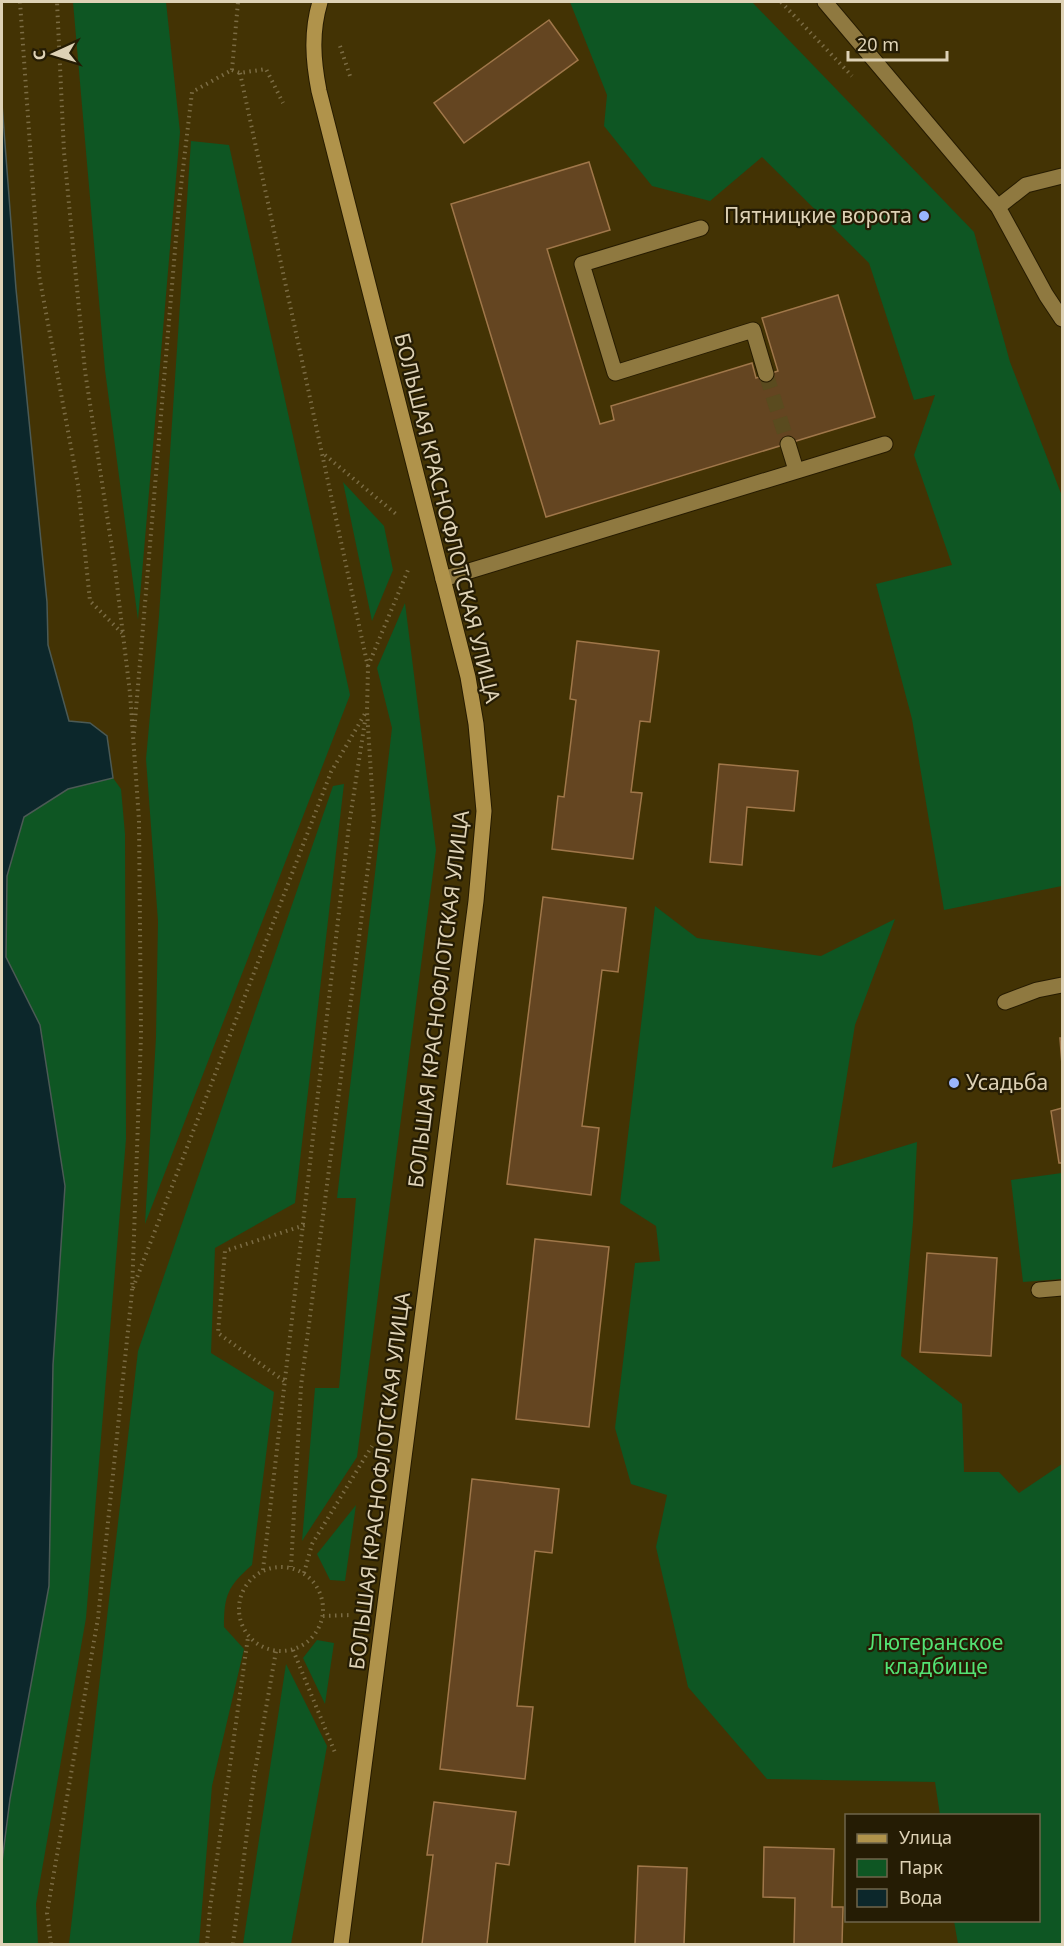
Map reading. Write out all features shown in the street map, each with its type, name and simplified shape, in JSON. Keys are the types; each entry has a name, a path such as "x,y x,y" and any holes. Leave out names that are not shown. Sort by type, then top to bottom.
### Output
{"main road":[{"name":"БОЛЬШАЯ КРАСНОФЛОТСКАЯ УЛИЦА","path":"320,2 314,20 313,56 319,92 468,676 476,724 484,812 476,901 341,1944"}],"street":[{"path":"825,2 998,207 1046,295 1062,319"},
{"path":"998,207 1026,185 1062,176"},
{"path":"701,228 582,264 615,373 753,330 766,375"},
{"path":"788,444 796,471"},
{"path":"443,579 885,444"},
{"path":"1005,1002 1037,990 1062,984"},
{"path":"1039,1290 1062,1288"}],"path":[{"path":"20,2 39,275 78,485 90,601 123,634"},
{"path":"51,1944 47,1913 98,1618 132,1292 141,1035 139,820 133,746 123,634 85,372 64,152 57,2"},
{"path":"231,70 238,2"},
{"path":"781,2 855,79"},
{"path":"338,41 351,79"},
{"path":"133,746 179,202 192,92 231,70 240,73 266,69 283,103"},
{"path":"240,73 325,455 368,667 367,711 374,821 301,1386 291,1567"},
{"path":"325,455 396,514"},
{"path":"368,667 408,570"},
{"path":"132,1292 331,772 367,711"},
{"path":"262,1570 305,1225 349,825 367,711"},
{"path":"284,1380 218,1333 225,1251 305,1225"},
{"path":"304,1573 312,1544 372,1446"},
{"path":"277,1566 291,1567 304,1573 320,1592 322,1616 313,1637 294,1650 266,1649 248,1636 239,1619 238,1604 246,1584 262,1570 277,1566"},
{"path":"322,1616 351,1615"},
{"path":"207,1944 248,1636"},
{"path":"294,1650 336,1755"},
{"path":"233,1944 254,1777 276,1651"}],"green space":[{"path":"73,2 166,2 180,132 138,620 105,370"},
{"path":"570,2 752,2 974,232 1010,362 1062,496 1062,886 944,910 912,719 876,584 952,565 914,455 935,395 914,400 869,263 762,157 710,201 652,186 604,126 607,95"},
{"path":"191,141 229,145 350,695 145,1224 156,1037 158,921 146,759 159,616"},
{"path":"343,482 384,526 393,570 372,621"},
{"path":"405,603 436,850 357,1457 302,1541 315,1388 339,1388 356,1198 337,1198 392,728 377,668"},
{"path":"113,778 121,789 125,834 126,1139 86,1618 36,1904 38,1944 2,1944 2,1862 10,1799 49,1586 53,1365 65,1186 40,1025 6,957 7,876 24,817 69,789"},
{"path":"344,784 295,1203 215,1248 211,1353 274,1392 252,1565 233,1585 225,1607 224,1627 244,1649 212,1786 199,1944 69,1944 138,1351 333,786"},
{"name":"Лютеранское кладбище","path":"655,906 697,938 821,956 895,919 855,1025 832,1168 917,1142 913,1222 901,1356 962,1404 964,1472 999,1472 1019,1493 1062,1464 1062,1944 958,1944 954,1922 1040,1922 1040,1814 940,1814 935,1782 767,1779 688,1687 656,1547 667,1495 631,1484 615,1428 635,1263 660,1261 656,1226 620,1203"},
{"path":"1062,1173 1062,1279 1023,1282 1011,1180"},
{"path":"356,1505 345,1581 330,1580 317,1554"},
{"path":"317,1640 334,1643 325,1704 303,1658"},
{"path":"286,1664 327,1746 291,1944 243,1944"}],"water":[{"path":"2,104 16,289 47,602 48,645 69,721 90,723 107,736 113,778 68,789 24,817 7,876 6,957 40,1025 65,1186 53,1365 49,1586 10,1799 2,1862"}],"building":[{"path":"549,20 578,60 464,143 434,103"},
{"path":"589,162 610,230 547,249 600,424 614,420 611,406 752,363 756,378 778,371 762,318 838,295 875,417 546,517 451,204"},
{"path":"577,641 659,651 650,722 640,721 631,792 642,793 633,859 552,849 558,796 564,797 576,700 570,699"},
{"path":"719,764 798,771 794,811 747,807 742,865 710,862"},
{"path":"543,897 626,908 618,972 602,970 582,1126 599,1128 591,1195 507,1184"},
{"path":"1060,1038 1062,1038 1062,1065"},
{"path":"1062,1108 1062,1163 1059,1163 1051,1111"},
{"path":"535,1239 609,1247 589,1427 516,1419"},
{"path":"927,1253 997,1258 991,1356 920,1352"},
{"path":"472,1479 559,1489 552,1553 535,1551 517,1706 533,1707 525,1779 440,1769"},
{"path":"434,1802 516,1812 509,1865 496,1863 487,1944 422,1944 433,1855 427,1855"},
{"path":"764,1847 834,1849 832,1907 843,1907 842,1944 794,1944 795,1898 763,1897"},
{"path":"638,1866 687,1868 684,1944 635,1944"}],"tunnel":[{"path":"766,374 788,444"}],"place":[{"name":"Пятницкие ворота","path":"924,216"},
{"name":"Усадьба","path":"954,1083"}]}
